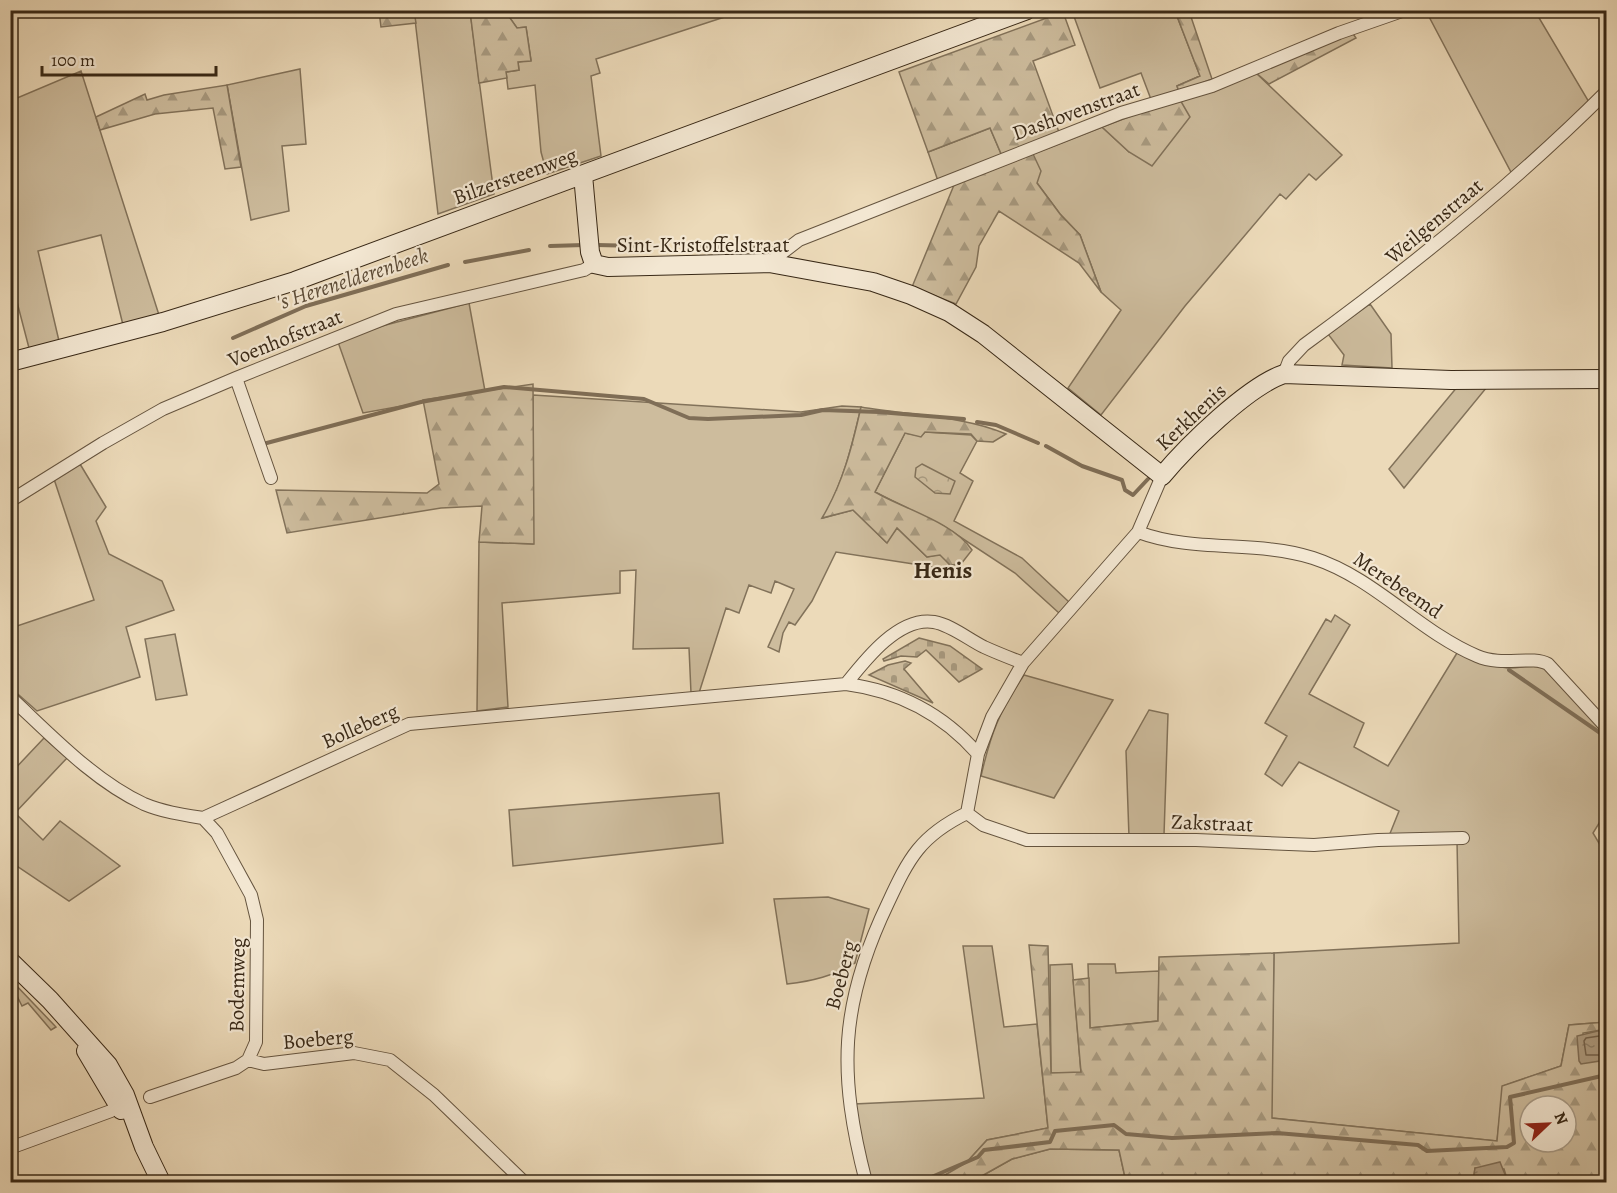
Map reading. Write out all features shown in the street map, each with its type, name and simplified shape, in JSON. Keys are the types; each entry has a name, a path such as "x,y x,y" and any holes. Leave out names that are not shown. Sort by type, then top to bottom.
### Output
{"main road":[{"name":"Bilzersteenweg","path":"10,362 163,322 285,284 1027,10"},
{"name":"Sint-Kristoffelstraat","path":"583,175 590,252 594,264 608,267 769,263 873,282 911,295 949,312 1019,361 1162,476"},
{"name":"Kerkhenis","path":"1162,476 1174,462 1252,391 1272,378 1284,374 1451,380 1606,379"},
{"path":"10,961 89,1041 117,1079 132,1111 144,1147"},
{"path":"71,1025 144,1147 161,1182"}],"street":[{"name":"Dashovenstraat","path":"769,263 799,240 1121,112 1212,86 1339,33 1405,10"},
{"name":"Weilgenstraat","path":"1284,374 1289,360 1304,345 1438,244 1515,178 1606,92"},
{"name":"Voenhofstraat","path":"10,501 163,409 236,378 396,314 584,270 594,264"},
{"path":"236,378 271,478"},
{"name":"Kerkhenis","path":"967,813 978,754 992,717 1023,663 1138,532 1162,476"},
{"name":"Merebeemd","path":"1138,532 1158,540 1196,546 1289,552 1335,567 1377,591 1451,645 1499,663 1540,660 1548,664 1606,728"},
{"path":"846,684 860,667 890,639 904,629 922,622 942,624 1023,663"},
{"name":"Bolleberg","path":"203,818 409,724 846,684 873,688 924,708 964,739 978,754"},
{"path":"10,697 95,772 130,797 167,811 203,818"},
{"name":"Zakstraat","path":"967,813 983,825 1027,840 1196,840 1314,845 1463,837"},
{"name":"Boeberg","path":"866,1182 848,1103 846,1058 849,1014 859,970 877,925 916,848 939,828 967,813"},
{"name":"Bodemweg","path":"150,1097 236,1068 248,1060 256,1042 257,920 251,895 218,833 203,818"},
{"name":"Boeberg","path":"248,1060 264,1064 354,1053 390,1060 434,1095 524,1182"},
{"path":"10,1148 111,1111"}],"green space":[{"path":"379,11 414,11 416,23 381,27"},
{"path":"414,11 470,11 494,194 438,214"},
{"path":"470,11 505,11 517,28 526,27 531,61 518,62 519,70 506,72 507,78 479,83"},
{"path":"505,11 743,11 596,59 600,73 591,76 601,156 547,174 541,152 535,85 508,89 506,72 519,70 518,62 531,60 526,27 517,28"},
{"path":"1072,11 1175,11 1200,76 1177,86 1179,92 1152,102 1141,73 1100,88"},
{"path":"1175,11 1189,11 1212,79 1179,92 1177,86 1200,76"},
{"path":"1426,11 1535,11 1589,102 1512,174"},
{"path":"1063,12 1075,45 1033,61 1060,135 1002,156 990,128 928,152 899,72"},
{"path":"1351,31 1356,38 1269,84 1254,71"},
{"path":"300,69 306,144 282,146 289,211 251,220 227,85"},
{"path":"81,71 159,315 123,325 101,235 38,251 59,341 29,348 11,279 10,101"},
{"path":"1254,71 1342,155 1316,180 1309,174 1286,199 1280,194 1185,306 1101,415 1068,388 1121,310 1101,292 1080,235 1060,214 1037,183 1033,154 1102,127 1129,152 1179,98"},
{"path":"227,85 241,167 225,169 213,108 155,114 100,130 96,117 145,94 147,100"},
{"path":"1179,98 1190,117 1152,166 1129,152 1102,127"},
{"path":"990,128 1002,156 938,181 928,152"},
{"path":"1033,154 1041,171 1037,183 1060,214 1080,235 1101,292 1079,263 999,211 979,246 976,267 956,304 912,287 954,185"},
{"path":"469,303 485,391 363,413 338,342 382,326"},
{"path":"1370,304 1391,334 1392,368 1342,365 1344,355 1328,334"},
{"path":"533,384 534,544 479,542 482,506 441,508 287,533 276,490 427,493 439,484 423,400"},
{"path":"1458,386 1487,387 1404,488 1389,469"},
{"path":"533,395 801,412 842,406 861,407 841,478 823,518 853,510 886,542 897,528 927,557 941,554 950,565 961,564 950,578 933,567 836,552 812,601 795,625 789,622 783,633 779,652 768,647 794,589 775,581 771,593 749,585 739,613 726,608 699,693 691,693 689,648 633,649 636,570 620,571 620,593 502,603 508,707 477,711 479,542 533,544"},
{"path":"861,407 973,423 1006,434 993,442 977,441 971,434 925,432 921,437 905,433 875,492 941,524 964,540 972,550 961,564 950,565 940,555 927,557 897,528 887,543 853,510 822,518 836,492 846,464"},
{"path":"925,432 971,435 977,441 960,473 973,481 954,521 1022,558 1069,602 1059,613 1015,573 945,527 875,492 905,433 921,436"},
{"path":"80,464 106,507 96,521 109,554 162,581 174,610 126,627 140,677 37,711 11,688 11,628 94,600 54,479"},
{"path":"922,464 955,481 950,494 935,493 915,477 916,468"},
{"path":"1335,615 1350,625 1309,694 1364,723 1354,747 1388,766 1457,653 1500,667 1544,668 1606,733 1606,812 1593,833 1606,855 1606,1022 1569,1025 1561,1066 1503,1086 1497,1141 1271,1118 1274,953 1459,943 1457,841 1389,836 1399,811 1299,762 1282,786 1265,774 1287,736 1265,723 1326,619 1331,622"},
{"path":"175,634 187,695 156,700 145,639"},
{"path":"919,638 950,646 982,669 959,682 926,650 917,657 901,656 884,661 883,659"},
{"path":"905,661 911,663 904,669 933,703 869,675 888,665"},
{"path":"1024,675 1113,700 1054,798 981,776 997,723"},
{"path":"1149,710 1168,714 1164,835 1129,837 1126,751"},
{"path":"44,738 67,758 15,813 43,840 60,821 120,866 69,901 11,862 10,774"},
{"path":"719,793 723,843 513,866 509,810"},
{"path":"828,897 869,909 855,963 822,977 787,984 774,899"},
{"path":"1029,945 1048,946 1051,1073 1081,1072 1073,980 1089,978 1090,1028 1158,1021 1159,957 1274,953 1272,1118 1497,1141 1502,1086 1561,1066 1569,1025 1606,1022 1606,1029 1583,1033 1585,1062 1606,1060 1606,1182 1508,1182 1504,1169 1475,1168 1473,1182 1126,1182 1119,1150 1050,1149 1012,1159 971,1182 933,1182 966,1163 987,1140 1048,1128"},
{"path":"963,946 992,946 1004,1027 1037,1024 1048,1128 987,1140 966,1163 933,1182 871,1182 854,1104 984,1098"},
{"path":"1072,964 1081,1073 1051,1073 1050,965"},
{"path":"1088,964 1115,964 1116,973 1159,971 1158,1021 1090,1028"},
{"path":"11,980 56,1027 51,1030 28,1003 22,1006 11,988"},
{"path":"1050,1149 1119,1150 1126,1182 971,1182 1012,1159"}],"water":[{"path":"1606,1029 1606,1060 1581,1064 1577,1036"},
{"path":"1500,1162 1508,1182 1473,1182 1475,1168"}],"waterway":[{"name":"'s Herenelderenbeek","path":"550,246 584,245"},
{"name":"'s Herenelderenbeek","path":"597,245 640,246"},
{"name":"'s Herenelderenbeek","path":"699,247 776,248"},
{"name":"'s Herenelderenbeek","path":"465,262 529,250"},
{"name":"'s Herenelderenbeek","path":"233,338 306,306 448,265"},
{"path":"263,444 421,402 504,387 644,399 689,418 801,415 823,410 964,419"},
{"path":"977,422 996,425 1038,443"},
{"path":"1046,446 1082,466 1122,480 1125,490 1133,495 1148,479"},
{"name":"'s Herenelderenbeek","path":"1509,670 1606,737"},
{"path":"920,1182 978,1157 984,1150 1050,1142 1055,1131 1114,1125 1126,1134 1172,1138 1277,1133 1418,1145 1427,1151 1507,1147 1514,1143 1510,1097 1606,1075"}],"district":[{"name":"Henis","path":"943,570"}]}
